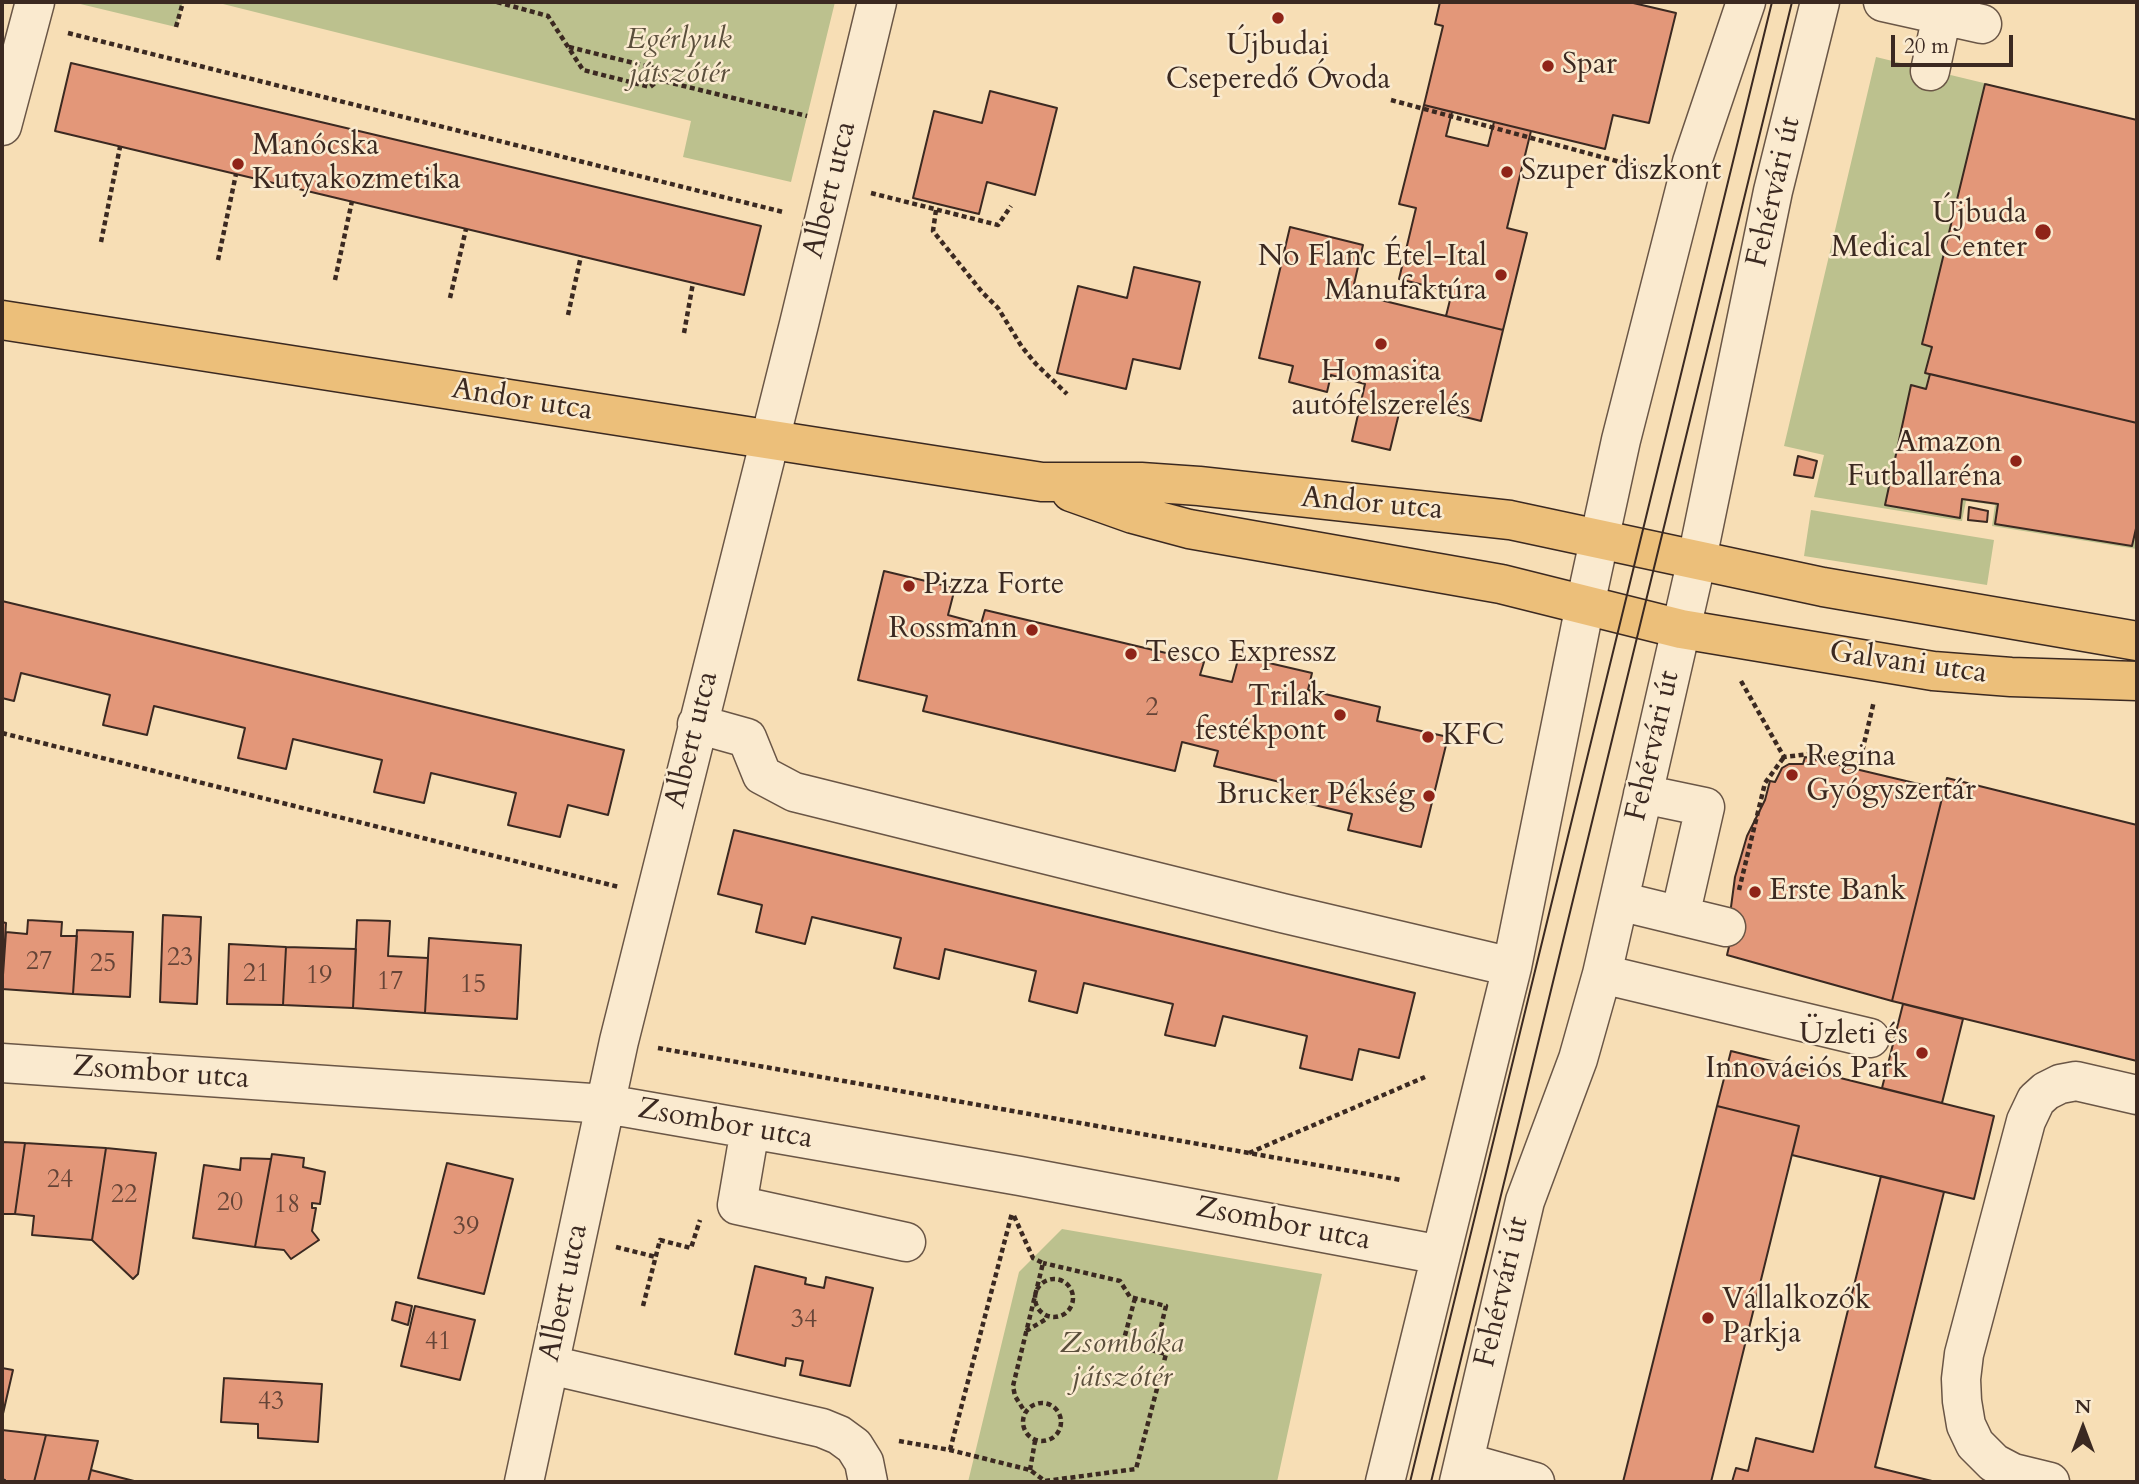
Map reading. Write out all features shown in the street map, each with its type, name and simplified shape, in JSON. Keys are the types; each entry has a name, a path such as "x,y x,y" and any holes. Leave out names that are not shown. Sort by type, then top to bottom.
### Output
{"main road":[{"name":"Andor utca","path":"2,320 1042,482 1141,482 1199,486 1464,514 1600,537 1698,559"},
{"name":"Andor utca","path":"1042,482 1189,529 1488,581 1681,629"},
{"name":"Galvani utca","path":"1698,559 1823,587 2137,641"},
{"name":"Galvani utca","path":"1681,629 1933,671 2011,677 2137,681"}],"street":[{"name":"Albert utca","path":"532,1480 550,1365 620,1041 877,2"},
{"path":"1385,1482 1512,967 1621,440 1692,162 1746,2"},
{"name":"Fehérvári út","path":"1461,1472 1525,1202 1578,1059 1602,974 1698,559 1773,191 1819,2"},
{"path":"1883,2 1982,24"},
{"path":"1930,71 1942,15"},
{"path":"4,107 46,16"},
{"path":"697,724 747,738 762,775 794,792 1512,967"},
{"path":"1643,794 1705,807 1680,916"},
{"path":"1619,901 1680,916 1732,911"},
{"path":"1602,974 1870,1038"},
{"name":"Zsombor utca","path":"2,1063 606,1104 750,1129 1016,1194 1441,1255"},
{"path":"2050,1482 2013,1473 1994,1462 1975,1444 1966,1425 1962,1401 1964,1354 2026,1121 2036,1100 2060,1084 2076,1081 2137,1095"},
{"path":"750,1129 737,1205 906,1242"},
{"path":"550,1365 822,1428 839,1435 854,1446 864,1462 868,1482"},
{"path":"1461,1472 1535,1482"}],"path":[{"path":"176,27 183,2"},
{"path":"497,2 548,16 583,70 650,87 659,80"},
{"path":"46,16 783,212"},
{"path":"568,47 654,68 659,80"},
{"path":"659,80 807,116"},
{"path":"1391,100 1646,169"},
{"path":"101,242 120,147"},
{"path":"218,260 236,174"},
{"path":"832,184 998,225 1011,206"},
{"path":"335,280 352,201"},
{"path":"936,210 933,231 982,292 998,307 1036,364 1067,394"},
{"path":"450,298 466,229"},
{"path":"568,315 581,256"},
{"path":"684,333 693,283"},
{"path":"1740,680 1784,757"},
{"path":"1732,911 1765,783 1784,757 1809,754 1859,767 1874,701"},
{"path":"2,733 654,896"},
{"path":"620,1041 1401,1180"},
{"path":"1248,1153 1425,1077"},
{"path":"1016,1194 1033,1258 1043,1263 1120,1281 1130,1297 1166,1306 1155,1351"},
{"path":"1016,1194 950,1450 1030,1470 1045,1481 1136,1469 1166,1354 1124,1343 1135,1298"},
{"path":"643,1306 660,1240 691,1248 698,1220 737,1205"},
{"path":"614,1246 656,1256"},
{"path":"1025,1412 1015,1396 1013,1386 1043,1263"},
{"path":"1026,1332 1037,1323 1050,1317 1059,1317 1070,1310 1074,1301 1071,1289 1065,1282 1052,1279 1040,1285 1035,1293 1036,1306 1050,1317"},
{"path":"1043,1403 1052,1406 1059,1414 1061,1424 1054,1437 1035,1441 1024,1431 1022,1421 1025,1412 1033,1405 1043,1403"},
{"path":"1030,1470 1035,1441"}],"green space":[{"path":"72,2 183,2 176,27"},
{"name":"Egérlyuk játszótér","path":"215,2 835,2 791,182 683,157 691,121"},
{"path":"1876,57 2137,120 2137,549 1992,526 1995,505 1966,501 1962,521 1814,497 1824,455 1784,446"},
{"path":"1811,510 1994,540 1987,585 1804,556"},
{"name":"Zsombóka játszótér","path":"1062,1229 1322,1274 1277,1482 968,1482 1019,1272"}],"building":[{"name":"Spar","path":"1440,2 1629,2 1676,13 1649,123 1613,115 1605,149 1424,105 1443,26 1435,24"},
{"path":"71,63 761,226 744,295 55,131"},
{"name":"Újbuda Medical Center","path":"1985,84 2137,120 2137,423 1925,373 1932,347 1922,344"},
{"path":"990,91 1057,108 1035,195 987,182 979,214 913,198 934,111 982,123"},
{"path":"1424,105 1452,112 1446,136 1488,146 1494,122 1531,131 1507,228 1527,233 1503,330 1446,316 1452,292 1399,279 1416,208 1399,204"},
{"name":"Homasita autófelszerelés","path":"1290,227 1363,245 1352,293 1503,330 1481,421 1402,401 1390,450 1352,441 1365,384 1331,375 1327,392 1289,382 1293,366 1259,358"},
{"path":"1134,267 1200,282 1180,369 1133,359 1126,389 1057,373 1078,286 1127,298"},
{"name":"Amazon Futballaréna","path":"1930,374 2137,423 2137,524 2132,546 1995,524 1998,504 1962,499 1960,518 1885,505 1911,385 1926,389"},
{"path":"1798,456 1817,461 1813,478 1794,475"},
{"path":"1969,507 1988,511 1987,522 1968,520"},
{"path":"884,571 955,588 948,615 981,624 985,610 1204,662 1200,675 1232,682 1239,656 1312,673 1308,690 1380,707 1377,721 1448,737 1421,847 1348,830 1352,814 1281,797 1284,783 1214,766 1218,751 1182,742 1175,771 923,711 927,696 858,680"},
{"path":"2,601 624,750 608,815 568,805 560,837 508,825 516,793 431,773 424,803 374,792 382,760 293,739 286,769 238,758 245,728 154,706 147,735 103,725 110,695 21,673 14,701 2,698"},
{"path":"1805,757 1944,790 1892,1001 1727,955 1732,934 1731,907 1735,877 1747,836 1765,800 1770,781 1775,782 1782,768 1789,764 1803,764"},
{"path":"1947,778 2137,825 2137,1061 1892,1001"},
{"path":"734,830 1415,993 1399,1058 1359,1049 1352,1080 1300,1068 1307,1036 1223,1016 1215,1046 1165,1035 1173,1004 1084,983 1077,1013 1029,1001 1036,971 945,949 939,979 894,968 901,938 812,917 805,944 756,932 762,905 718,894"},
{"path":"163,915 201,917 197,1004 160,1002"},
{"path":"28,920 62,922 61,936 77,936 73,994 2,989 6,932 27,934"},
{"path":"357,920 390,921 388,956 428,958 425,1013 353,1008"},
{"path":"2,922 6,923 2,989"},
{"path":"77,930 133,932 130,997 73,994"},
{"path":"429,938 521,945 517,1019 425,1013"},
{"path":"229,944 286,947 283,1005 227,1004"},
{"path":"286,947 356,949 353,1008 283,1005"},
{"name":"Üzleti és Innovációs Park","path":"1903,1004 1963,1019 1942,1103 1882,1088"},
{"path":"1731,1051 1994,1116 1974,1199 1792,1155 1799,1126 1717,1106"},
{"name":"Vállalkozók Parkja","path":"1717,1106 1799,1126 1711,1482 1623,1482"},
{"path":"2,1142 25,1143 15,1214 2,1214"},
{"path":"25,1143 106,1148 92,1240 32,1235 34,1216 15,1214"},
{"path":"106,1148 156,1153 138,1274 133,1279 92,1240"},
{"path":"272,1154 304,1158 303,1167 325,1172 320,1204 312,1203 312,1208 316,1208 312,1231 319,1240 291,1259 284,1250 255,1247"},
{"path":"241,1158 271,1159 255,1247 193,1238 204,1165 240,1170"},
{"path":"447,1163 513,1179 484,1294 418,1278"},
{"path":"1881,1176 1944,1192 1875,1467 1936,1482 1732,1482 1736,1468 1748,1471 1756,1438 1813,1452"},
{"path":"755,1266 806,1278 805,1284 824,1288 826,1277 873,1288 850,1386 800,1375 803,1361 786,1358 785,1366 735,1354"},
{"path":"396,1302 412,1306 408,1325 392,1320"},
{"path":"415,1306 475,1320 460,1380 401,1366"},
{"path":"2,1368 13,1370 2,1418"},
{"path":"224,1378 322,1384 318,1442 258,1438 258,1424 221,1422"},
{"path":"2,1430 46,1435 34,1482 4,1482 2,1479"},
{"path":"46,1435 98,1441 88,1482 34,1482"},
{"path":"91,1470 138,1482 88,1482"}],"tram line":[{"path":"1410,1482 1772,2"},
{"path":"1431,1482 1792,2"}],"place":[{"name":"Újbudai Cseperedő Óvoda","path":"1278,18"},
{"name":"Spar","path":"1548,66"},
{"name":"Manócska Kutyakozmetika","path":"238,164"},
{"name":"Szuper diszkont","path":"1507,172"},
{"name":"Újbuda Medical Center","path":"2043,232"},
{"name":"No Flanc Étel-Ital Manufaktúra","path":"1501,275"},
{"name":"Homasita autófelszerelés","path":"1381,344"},
{"name":"Amazon Futballaréna","path":"2016,461"},
{"name":"Pizza Forte","path":"909,586"},
{"name":"Rossmann","path":"1032,630"},
{"name":"Tesco Expressz","path":"1131,654"},
{"name":"Trilak festékpont","path":"1340,715"},
{"name":"KFC","path":"1428,737"},
{"name":"Regina Gyógyszertár","path":"1792,775"},
{"name":"Brucker Pékség","path":"1429,796"},
{"name":"Erste Bank","path":"1755,892"},
{"name":"Üzleti és Innovációs Park","path":"1922,1053"},
{"name":"Vállalkozók Parkja","path":"1708,1318"}]}
